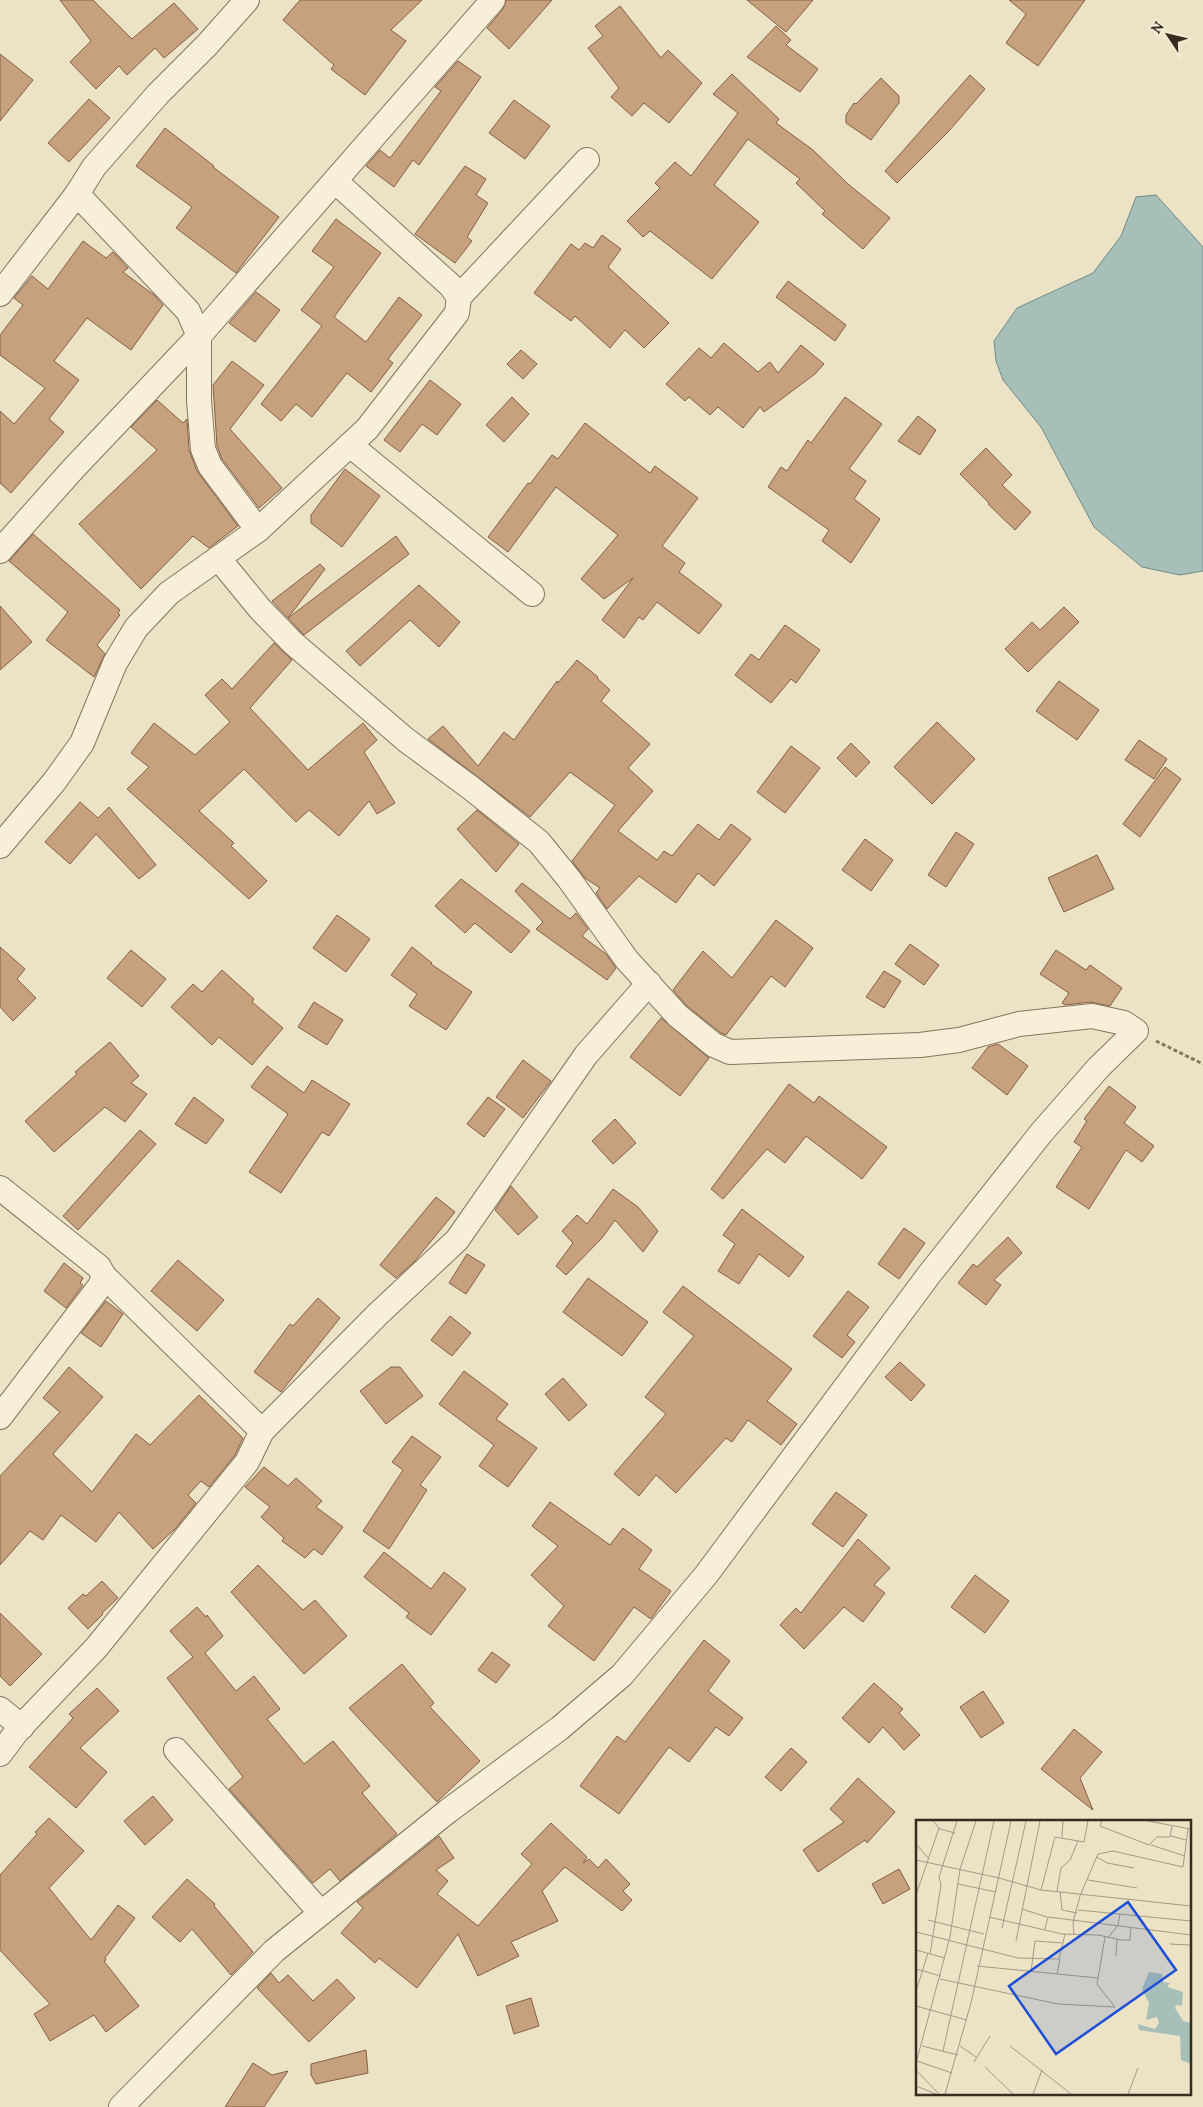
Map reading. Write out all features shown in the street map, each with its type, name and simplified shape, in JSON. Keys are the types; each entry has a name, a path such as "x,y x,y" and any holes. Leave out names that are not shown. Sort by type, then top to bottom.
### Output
{"street":[{"path":"0,294 77,194 94,167 158,94 194,59 247,0"},
{"path":"0,551 73,469 199,336 493,0"},
{"path":"0,846 54,782 82,743 115,664 136,628 169,593 258,530 350,445 386,406 457,314 459,297 587,160"},
{"path":"335,181 450,285 459,297"},
{"path":"77,194 188,311 199,336 199,401 204,449 210,466 258,530"},
{"path":"350,445 532,594"},
{"path":"122,2107 274,1951 455,1806 560,1728 622,1675 706,1575 928,1276 968,1229 1042,1132 1099,1067 1136,1031 1124,1023 1092,1016 1019,1024 959,1040 920,1045 730,1052 714,1045 678,1016 627,960 570,878 539,842 472,788 406,740 293,643 260,609 219,559"},
{"path":"0,1754 22,1726 96,1648 247,1462 262,1431 378,1314 457,1240 586,1055 649,983"},
{"path":"0,1188 99,1267 104,1276 262,1431"},
{"path":"0,1417 100,1286 104,1276"},
{"path":"0,1709 22,1726"},
{"path":"176,1750 321,1913"}],"path":[{"path":"1136,1031 1203,1064"}],"water":[{"path":"1156,195 1203,247 1203,571 1180,575 1142,567 1094,527 1041,427 1003,380 996,361 994,341 1017,308 1093,273 1121,236 1136,197"}],"building":[{"path":"60,0 93,0 132,39 174,3 198,29 164,58 155,48 127,75 119,66 96,89 70,62 91,41"},
{"path":"300,0 422,0 391,30 406,41 365,95 331,69 334,65 283,20"},
{"path":"506,0 552,0 509,49 487,28 503,9"},
{"path":"747,0 813,0 786,32"},
{"path":"1009,0 1085,0 1038,66 1006,43 1026,14"},
{"path":"620,6 661,58 668,50 702,83 669,123 644,103 632,116 611,97 619,88 588,48 603,36 595,26"},
{"path":"776,26 791,40 786,45 818,69 800,92 747,57"},
{"path":"0,54 33,80 0,121"},
{"path":"458,61 481,77 419,165 413,160 394,187 366,166 380,150 390,158 441,91 435,87"},
{"path":"732,74 779,119 776,123 813,150 848,184 890,218 863,249 822,214 825,211 796,183 800,179 748,139 714,185 759,222 712,279 650,231 643,237 627,221 660,188 655,183 675,162 691,176 738,113 713,94"},
{"path":"970,75 985,89 949,131 897,183 885,171"},
{"path":"881,78 899,96 899,103 871,140 846,123 846,115 854,103 856,104"},
{"path":"89,99 110,118 69,162 48,143"},
{"path":"514,100 550,126 525,159 489,133"},
{"path":"165,128 279,217 236,273 176,228 192,207 136,166"},
{"path":"465,166 486,179 476,195 488,203 467,237 472,241 455,263 415,234"},
{"path":"336,219 381,253 334,317 366,342 399,297 422,315 388,359 393,363 371,392 347,373 312,417 296,404 281,421 261,404 322,326 301,310 334,267 312,251"},
{"path":"602,235 621,249 608,267 669,323 644,348 625,330 610,348 575,316 571,321 534,293 571,244 579,250 585,243 593,248"},
{"path":"83,241 106,258 113,252 128,268 123,272 154,295 163,305 131,350 87,318 54,361 79,380 49,419 64,432 11,493 0,483 0,411 14,424 45,388 0,355 0,335 23,305 14,298 32,276 48,289"},
{"path":"788,281 846,325 835,341 776,297"},
{"path":"256,292 280,310 255,342 229,323"},
{"path":"724,343 758,372 770,362 778,373 801,345 824,364 815,374 764,412 760,407 743,428 718,407 710,415 689,397 685,401 666,384 699,348 711,358"},
{"path":"521,350 537,364 523,379 507,364"},
{"path":"232,361 264,385 230,429 282,488 259,508 222,459 217,446 213,385"},
{"path":"430,380 461,404 437,435 422,424 400,452 384,440"},
{"path":"512,397 529,414 504,442 486,425"},
{"path":"845,397 882,424 849,469 866,481 854,499 880,519 851,563 822,541 829,530 768,487 781,467 787,471 808,440 811,443"},
{"path":"157,400 183,423 187,419 189,450 197,471 238,526 209,548 193,536 141,589 79,524 157,450 131,427"},
{"path":"918,416 936,430 920,455 898,441"},
{"path":"585,423 650,473 655,466 698,498 662,546 685,563 679,572 722,605 699,634 657,602 643,620 639,617 624,638 602,620 633,578 604,599 581,579 618,535 556,487 508,552 488,537 528,483 530,484 552,455 558,459"},
{"path":"986,448 1012,475 1002,485 1031,512 1015,530 960,474"},
{"path":"345,469 380,496 342,547 311,523 311,515"},
{"path":"33,534 120,610 118,613 120,615 97,645 105,654 94,677 46,640 68,612 9,561"},
{"path":"396,536 409,554 304,635 288,618"},
{"path":"320,564 325,569 288,618 272,601"},
{"path":"419,585 460,622 439,647 410,620 360,666 346,651"},
{"path":"0,606 32,642 0,670"},
{"path":"1064,607 1079,622 1028,672 1005,649 1032,622 1040,630"},
{"path":"785,625 820,650 796,683 791,679 771,703 735,675 751,654 759,660"},
{"path":"274,643 292,660 250,708 308,770 363,723 377,740 364,752 395,803 377,814 369,801 339,836 309,810 296,822 244,769 199,811 234,843 231,846 267,881 249,899 127,789 149,767 131,753 154,723 195,755 230,722 205,695 222,679 232,689"},
{"path":"577,660 598,677 610,690 601,701 650,744 628,768 653,791 618,831 657,860 664,851 672,856 698,824 719,840 731,824 751,839 714,886 698,873 676,903 639,876 607,909 596,893 600,888 585,878 572,861 615,805 570,772 530,817 428,739 443,726 478,766 504,732 514,740 557,681 558,683"},
{"path":"1059,681 1099,710 1077,740 1036,711"},
{"path":"937,722 975,759 932,804 894,767"},
{"path":"1139,740 1167,759 1154,779 1125,760"},
{"path":"851,743 870,762 856,777 837,758"},
{"path":"791,746 820,768 785,813 757,792"},
{"path":"1165,767 1181,779 1140,837 1123,824"},
{"path":"80,802 98,818 109,807 156,865 139,879 96,834 70,864 45,842"},
{"path":"477,810 519,844 496,872 457,829"},
{"path":"956,832 974,844 946,887 928,875"},
{"path":"865,839 893,860 871,891 842,870"},
{"path":"1097,855 1114,889 1064,912 1048,878"},
{"path":"461,879 530,931 511,953 475,923 465,933 435,906"},
{"path":"522,883 570,919 576,913 588,929 582,936 606,954 616,968 607,980 536,929 543,922 515,891"},
{"path":"337,915 370,939 346,972 313,948"},
{"path":"776,920 813,948 785,987 771,976 726,1035 721,1033 687,1006 673,990 703,951 732,978"},
{"path":"910,944 939,965 924,985 895,964"},
{"path":"0,947 25,969 17,979 36,998 13,1021 0,1007"},
{"path":"412,947 431,964 472,992 446,1030 409,1006 417,994 391,975"},
{"path":"131,950 166,979 142,1007 107,978"},
{"path":"1056,950 1086,970 1090,965 1122,988 1110,1006 1091,1002 1065,1005 1062,1003 1069,993 1040,974"},
{"path":"222,970 254,999 252,1002 283,1028 252,1065 219,1037 212,1045 171,1007 193,984 202,992"},
{"path":"884,971 901,981 884,1008 866,997"},
{"path":"314,1002 343,1020 327,1045 298,1027"},
{"path":"661,1018 709,1058 680,1096 630,1057"},
{"path":"110,1042 139,1076 131,1083 147,1094 125,1122 105,1107 54,1152 25,1121 77,1074 75,1072"},
{"path":"998,1044 1028,1066 1007,1095 972,1068 988,1047"},
{"path":"523,1060 551,1081 523,1118 496,1097"},
{"path":"267,1066 304,1093 312,1080 350,1104 329,1136 322,1132 281,1193 249,1172 288,1114 251,1087"},
{"path":"789,1084 814,1103 819,1096 887,1147 862,1179 806,1136 785,1163 767,1149 723,1199 711,1189"},
{"path":"1109,1086 1136,1107 1124,1123 1154,1146 1142,1162 1126,1150 1089,1209 1056,1187 1082,1147 1074,1142 1087,1121 1084,1119"},
{"path":"194,1097 224,1120 206,1144 175,1124"},
{"path":"488,1097 505,1109 484,1137 467,1124"},
{"path":"615,1119 636,1143 613,1164 592,1141"},
{"path":"140,1130 156,1144 78,1230 63,1216"},
{"path":"511,1186 538,1217 518,1235 495,1210"},
{"path":"613,1189 638,1207 658,1231 643,1252 615,1220 602,1238 566,1275 556,1266 573,1243 562,1231 577,1215 587,1224"},
{"path":"436,1197 455,1212 414,1262 396,1278 380,1265"},
{"path":"742,1209 804,1257 789,1277 759,1254 739,1284 718,1271 735,1244 723,1235"},
{"path":"904,1228 925,1243 899,1279 878,1264"},
{"path":"1008,1237 1022,1253 994,1280 1001,1285 986,1305 958,1283 973,1264 977,1267"},
{"path":"467,1254 485,1265 466,1294 449,1283"},
{"path":"178,1260 224,1300 197,1331 151,1291"},
{"path":"64,1263 83,1278 80,1283 83,1285 66,1308 44,1291"},
{"path":"588,1278 648,1322 622,1356 563,1312"},
{"path":"683,1286 792,1369 767,1401 797,1424 781,1445 748,1420 732,1442 726,1438 676,1493 656,1475 639,1496 614,1474 666,1414 645,1397 694,1336 663,1312"},
{"path":"848,1291 869,1307 847,1335 855,1342 842,1358 813,1336"},
{"path":"318,1298 340,1318 281,1392 254,1372 290,1324 293,1326"},
{"path":"106,1301 123,1314 101,1347 81,1333"},
{"path":"450,1316 471,1333 452,1356 431,1340"},
{"path":"900,1362 925,1385 911,1401 885,1377"},
{"path":"69,1367 103,1397 53,1454 92,1492 136,1434 150,1445 199,1395 243,1438 235,1455 209,1487 201,1481 188,1495 196,1503 175,1529 153,1549 119,1512 96,1542 61,1515 43,1540 30,1531 0,1565 0,1476 60,1412 43,1398"},
{"path":"391,1367 400,1367 423,1396 386,1424 360,1391"},
{"path":"464,1371 508,1404 496,1419 537,1448 508,1487 479,1466 494,1445 439,1404"},
{"path":"563,1378 587,1405 569,1421 545,1394"},
{"path":"412,1436 441,1457 420,1485 427,1490 389,1549 363,1531 403,1470 392,1462"},
{"path":"264,1467 288,1486 296,1478 322,1501 316,1507 343,1527 322,1555 314,1549 305,1558 282,1541 284,1538 261,1517 270,1507 245,1487"},
{"path":"836,1492 867,1515 843,1547 812,1524"},
{"path":"550,1502 610,1545 623,1528 652,1550 639,1569 671,1591 651,1619 634,1607 594,1661 548,1626 564,1606 531,1575 558,1546 532,1526"},
{"path":"858,1539 890,1568 874,1585 885,1593 863,1622 844,1607 804,1649 780,1625 796,1608 801,1613"},
{"path":"384,1552 431,1589 444,1572 466,1589 431,1635 406,1617 409,1613 364,1577"},
{"path":"258,1565 303,1610 315,1600 347,1636 304,1674 231,1592"},
{"path":"975,1575 1009,1601 985,1633 951,1607"},
{"path":"102,1581 118,1598 88,1629 68,1608 83,1594 86,1596"},
{"path":"197,1607 206,1617 207,1615 223,1636 205,1653 236,1691 254,1676 280,1709 267,1719 304,1764 333,1741 370,1786 362,1793 397,1834 340,1881 330,1869 313,1883 229,1789 243,1777 167,1678 193,1657 170,1631"},
{"path":"0,1613 42,1654 10,1686 0,1676"},
{"path":"704,1640 730,1661 708,1691 743,1718 729,1736 716,1727 689,1762 669,1747 619,1814 580,1786 617,1736 625,1742"},
{"path":"492,1652 510,1665 496,1683 478,1670"},
{"path":"402,1664 434,1703 430,1707 480,1761 437,1802 349,1708"},
{"path":"874,1683 903,1709 899,1713 920,1735 904,1750 883,1727 869,1743 842,1718"},
{"path":"97,1688 119,1711 80,1748 107,1772 76,1808 29,1767 73,1718 69,1714"},
{"path":"983,1691 1004,1723 981,1738 960,1707"},
{"path":"1074,1729 1102,1752 1080,1778 1093,1810 1041,1769"},
{"path":"791,1748 807,1762 781,1791 765,1777"},
{"path":"858,1778 895,1812 867,1843 865,1840 818,1872 803,1850 844,1822 830,1809"},
{"path":"153,1796 173,1820 145,1845 124,1821"},
{"path":"49,1818 84,1851 49,1888 91,1940 118,1905 135,1918 104,1961 139,2006 106,2032 94,2015 50,2041 34,2014 50,2004 0,1950 0,1875"},
{"path":"551,1823 587,1857 583,1863 589,1859 598,1868 606,1859 630,1884 623,1891 632,1900 622,1911 565,1867 542,1891 558,1921 511,1942 519,1956 478,1976 458,1934 417,1988 379,1958 375,1963 341,1933 363,1908 357,1902 439,1836 454,1858 436,1870 448,1881 437,1894 478,1926 532,1864 521,1854"},
{"path":"899,1869 910,1889 883,1904 872,1884"},
{"path":"187,1879 215,1904 214,1906 253,1952 231,1975 192,1929 180,1942 152,1917"},
{"path":"271,1973 279,1983 288,1975 313,2001 337,1979 355,1998 309,2042 257,1988"},
{"path":"531,1998 539,2026 514,2034 506,2006"},
{"path":"366,2050 368,2073 316,2084 311,2075 311,2064"},
{"path":"253,2063 272,2075 288,2071 264,2107 225,2107"}]}
